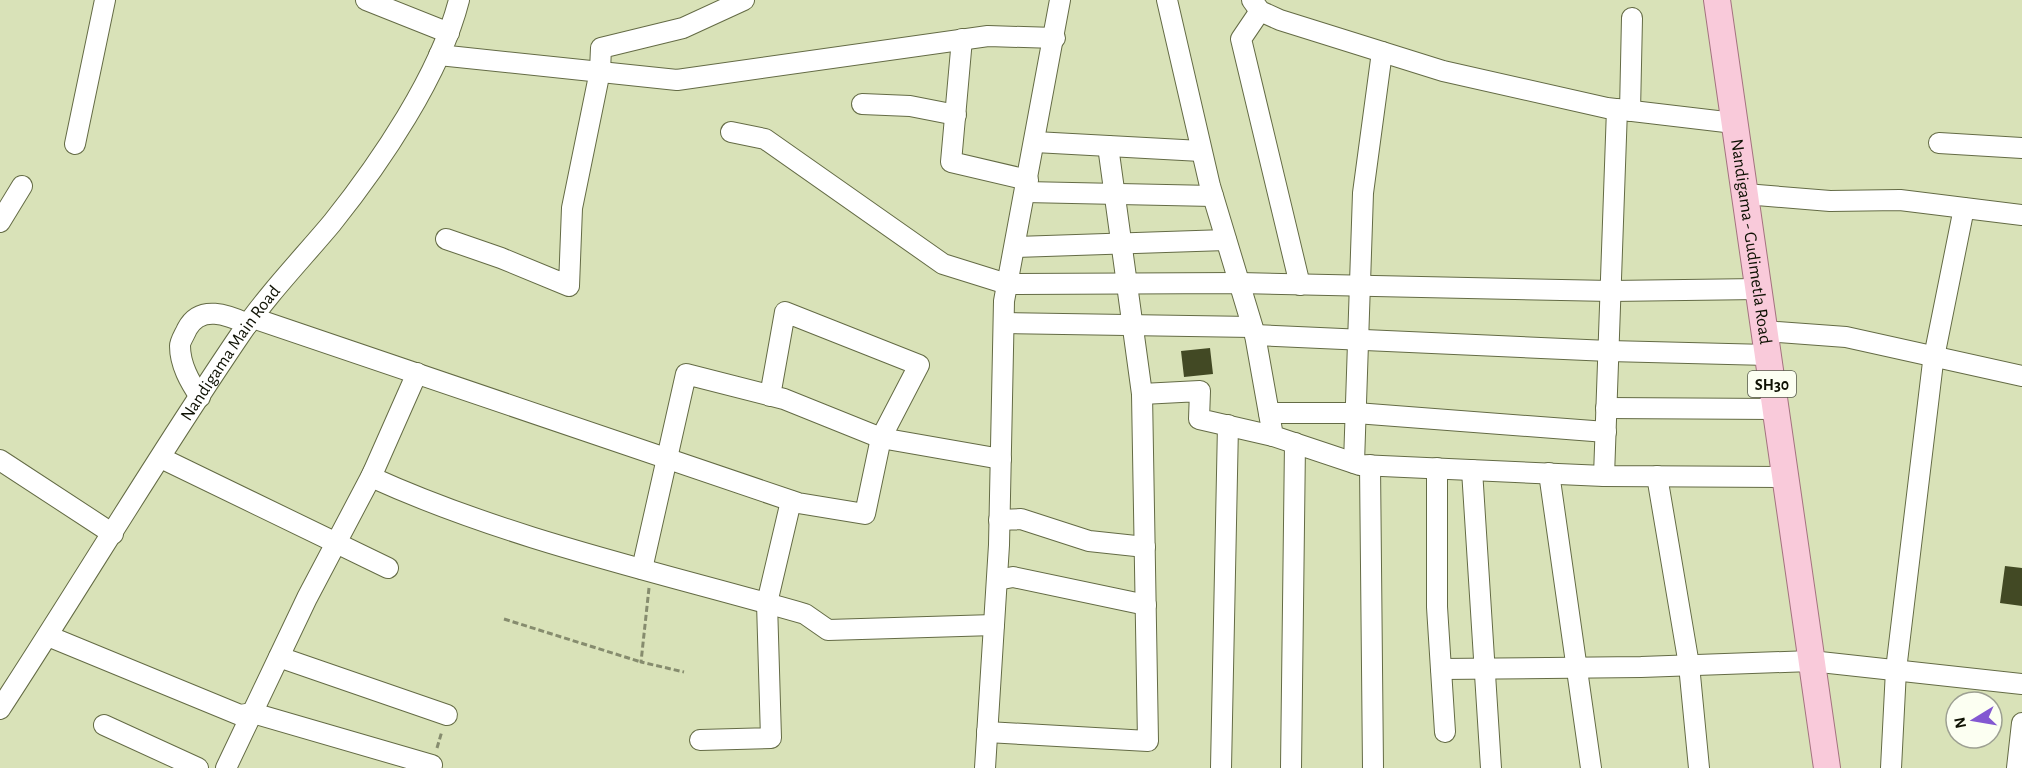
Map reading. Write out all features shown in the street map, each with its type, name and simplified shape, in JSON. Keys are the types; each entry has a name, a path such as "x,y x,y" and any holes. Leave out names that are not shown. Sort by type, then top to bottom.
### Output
{"main road":[{"name":"Nandigama - Gudimetla Road","path":"1717,0 1827,768"}],"street":[{"path":"75,144 105,0"},
{"path":"366,0 449,33"},
{"name":"Nandigama Main Road","path":"0,708 250,321 334,220 377,160 417,97 440,55 459,0"},
{"path":"446,239 501,258 568,286 572,208 600,71 601,48 682,28 744,0"},
{"path":"985,768 999,520 1004,323 1008,284 1055,39 1060,0"},
{"path":"1167,0 1213,196 1253,331 1273,436"},
{"path":"1300,285 1241,39 1256,6 1382,52 1443,71 1624,110 1734,123"},
{"path":"1604,476 1611,291 1632,18"},
{"path":"440,55 677,80 988,36 1055,39"},
{"path":"962,39 951,162 1027,186 1114,194 1213,196"},
{"path":"1373,768 1362,464 1356,413 1363,193 1382,52"},
{"path":"862,104 910,106 956,115"},
{"path":"731,132 765,138 943,264 1008,284 1239,283 1611,291 1758,289"},
{"path":"1035,142 1202,150"},
{"path":"1939,143 2022,148"},
{"path":"987,732 1148,741 1143,394 1108,146"},
{"path":"0,222 22,186"},
{"path":"1744,194 1830,201 1900,200 2022,215"},
{"path":"1891,768 1896,670 1934,357 1964,208"},
{"path":"1015,247 1226,240"},
{"path":"200,397 187,378 180,344 191,321 209,313 228,315 417,373 791,501 866,514 881,438 919,365 785,312 770,396"},
{"path":"1004,323 1133,325 1253,331 1358,340 1609,351 1846,337 2022,376"},
{"path":"417,373 371,477 408,494 573,551 805,614 828,630 994,625"},
{"path":"646,571 666,460 686,374 770,396 881,438 1001,459"},
{"path":"1143,394 1200,391 1199,419 1273,436 1362,464 1604,476 1785,477"},
{"path":"1606,408 1775,409"},
{"path":"1269,413 1356,413 1606,432"},
{"path":"1221,768 1228,425"},
{"path":"1291,768 1294,443"},
{"path":"162,458 388,568"},
{"path":"0,460 113,534"},
{"path":"1437,468 1437,607 1445,732"},
{"path":"1472,470 1491,768"},
{"path":"226,768 279,657 374,471"},
{"path":"1549,473 1591,768"},
{"path":"1657,476 1689,665 1699,768"},
{"path":"700,740 771,738 767,603 791,501"},
{"path":"999,520 1021,519 1089,541 1145,547"},
{"path":"996,580 1013,577 1146,605"},
{"path":"48,636 240,715 253,713 432,765"},
{"path":"279,657 447,715"},
{"path":"1441,669 1578,668 1811,661 2022,684"},
{"path":"2017,768 2022,723"},
{"path":"104,725 198,768"}],"path":[{"path":"641,662 646,571"},
{"path":"504,619 641,662 684,672"},
{"path":"432,765 447,715"}],"building":[{"path":"1210,348 1213,374 1184,377 1181,351"},
{"path":"2005,566 2022,568 2022,606 2000,603"}]}
